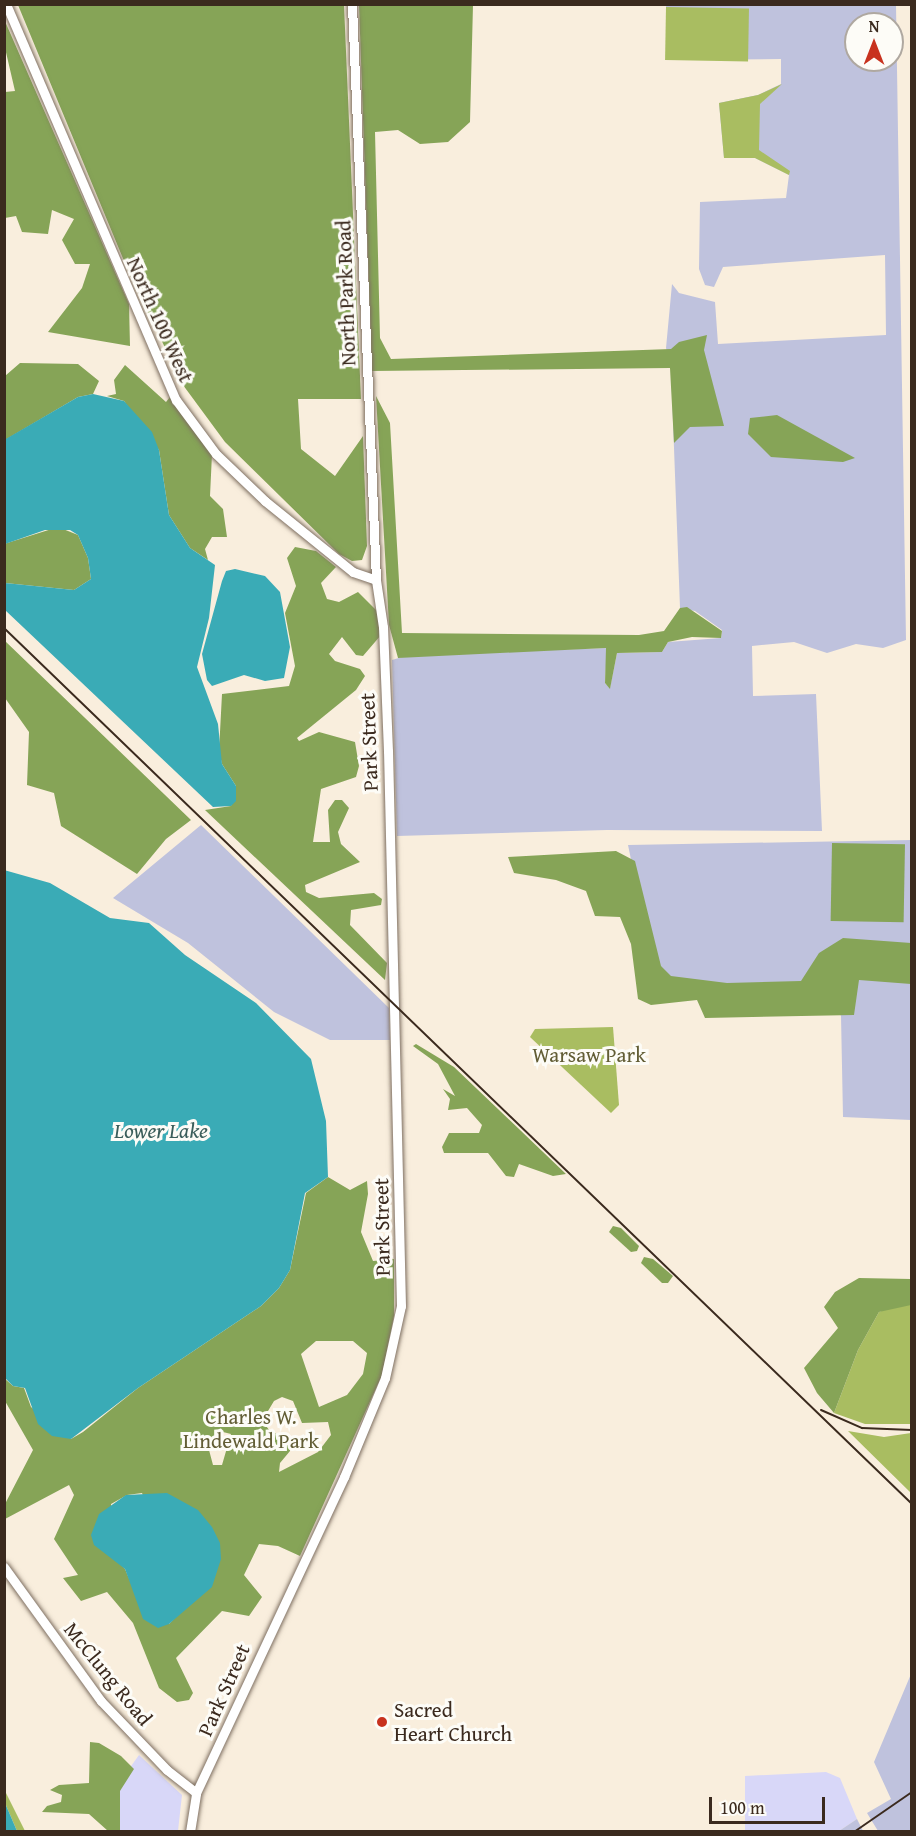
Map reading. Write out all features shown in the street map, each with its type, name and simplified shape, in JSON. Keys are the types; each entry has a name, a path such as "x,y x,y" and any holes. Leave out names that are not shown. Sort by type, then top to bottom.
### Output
{"street":[{"name":"North 100 West","path":"6,4 176,400 216,454 265,501 353,572 376,580"},
{"name":"North Park Road","path":"352,4 376,580"},
{"name":"Park Street","path":"190,1832 196,1793 344,1477 385,1378 397,1336 400,1306 400,1190 391,845 383,627 376,580"},
{"name":"McClung Road","path":"4,1567 101,1701 167,1770 196,1793"}],"shaded area":[{"path":"666,5 896,5 896,12 844,12 844,72 897,72 906,640 883,648 856,644 827,653 794,642 752,646 753,696 816,694 822,831 607,830 397,836 392,660 409,655 607,648 605,683 610,688 617,653 662,652 668,642 721,638 722,630 695,611 680,608 671,368 666,348 672,284 679,293 715,302 718,344 886,335 885,255 723,267 714,287 705,285 699,269 700,202 786,198 789,175 755,158 724,158 719,103 758,95 781,84 781,59 668,60"},
{"path":"201,825 389,1008 390,1040 330,1040 274,1012 188,943 113,898"},
{"path":"911,840 911,1120 843,1117 841,1016 829,988 657,985 628,845"},
{"path":"911,1674 911,1831 878,1831 867,1813 891,1799 874,1762"},
{"path":"139,1755 182,1795 178,1831 116,1831 114,1790"},
{"path":"826,1772 840,1778 857,1819 839,1831 745,1831 745,1776"},
{"path":"857,1819 863,1831 839,1831"}],"green space":[{"path":"18,5 344,5 361,399 298,399 301,449 335,476 363,436 367,546 362,560 352,561 339,554 225,442 183,385 129,273"},
{"path":"359,5 473,5 470,122 448,142 420,144 398,130 375,132 380,338 391,359 671,349 679,342 707,335 704,350 724,426 690,427 674,443 670,368 372,371"},
{"path":"666,7 749,8 748,61 665,60"},
{"path":"4,19 129,304 130,346 48,332 82,288 90,264 75,264 62,240 74,219 52,210 48,234 22,232 16,216 5,218 5,92 15,91 5,48"},
{"path":"782,84 760,104 759,150 790,171 789,175 755,158 724,158 719,103 758,95"},
{"path":"20,363 78,364 99,381 93,394 78,397 5,440 5,376"},
{"path":"125,365 166,402 170,397 212,454 210,496 223,509 227,537 212,537 205,549 208,560 190,548 169,515 159,450 124,401 107,396 116,394 114,380"},
{"path":"376,396 390,423 402,633 639,635 664,631 680,608 687,607 722,631 721,638 692,637 668,642 662,652 617,653 610,689 605,683 606,648 398,658 389,625"},
{"path":"777,415 855,458 843,462 771,457 748,434 750,418"},
{"path":"58,527 78,535 88,558 91,579 74,590 5,583 4,544"},
{"path":"295,547 316,551 336,567 321,583 327,599 339,602 358,592 378,612 381,635 363,656 356,655 342,637 329,654 335,661 360,669 365,676 356,690 297,738 299,741 319,732 355,742 359,766 356,777 321,789 313,842 330,842 328,810 335,800 342,800 349,808 338,832 341,844 360,862 305,885 306,892 319,898 374,893 382,899 381,905 351,910 350,925 387,963 385,980 205,810 231,806 236,786 222,764 219,751 222,694 289,686 295,666 285,613 296,586 287,558"},
{"path":"4,640 191,820 166,839 137,874 61,826 54,793 27,785 29,732 5,698"},
{"path":"832,843 905,844 904,922 831,921"},
{"path":"616,851 635,861 661,966 671,976 727,983 801,981 819,953 843,938 911,943 911,984 859,980 854,1015 705,1018 697,1000 651,1005 638,999 631,944 620,917 595,916 586,891 556,880 514,873 508,857"},
{"name":"Warsaw Park","path":"613,1027 619,1105 611,1113 530,1037 535,1029"},
{"path":"416,1044 454,1067 566,1174 553,1176 519,1164 514,1177 506,1176 488,1153 444,1153 442,1147 449,1133 479,1133 482,1125 467,1108 448,1110 450,1099 443,1089 455,1096 438,1064 413,1046"},
{"name":"Charles W. Lindewald Park","path":"328,1177 350,1190 367,1181 368,1194 361,1232 373,1261 394,1259 394,1316 382,1375 300,1556 278,1546 259,1544 244,1575 262,1597 249,1616 222,1611 176,1658 193,1693 189,1700 177,1702 159,1688 133,1623 107,1592 81,1601 63,1578 78,1575 54,1539 74,1495 69,1485 5,1519 5,1504 33,1450 5,1401 4,1378 13,1386 24,1388 31,1407 71,1439 83,1432 138,1388 261,1306 279,1288 290,1270 306,1193","holes":["316,1341 353,1341 367,1353 363,1374 347,1395 319,1407 301,1354","282,1397 293,1401 302,1423 328,1422 331,1435 318,1452 279,1472 280,1463 290,1451 290,1439 270,1431 262,1421 274,1401","219,1431 231,1434 222,1465 213,1465 209,1450","142,1493 189,1604 169,1624 133,1588 125,1569 116,1559 111,1504 127,1495"]},
{"path":"613,1226 621,1228 639,1246 637,1251 631,1252 609,1232"},
{"path":"644,1257 653,1259 673,1276 668,1283 662,1283 641,1263"},
{"path":"859,1278 911,1279 911,1305 879,1312 858,1350 834,1413 817,1393 804,1368 838,1328 824,1307 835,1292"},
{"path":"897,1305 911,1305 911,1424 865,1424 834,1413 858,1350 879,1312"},
{"path":"848,1431 884,1437 911,1433 911,1493"},
{"path":"90,1742 99,1743 121,1756 134,1769 120,1791 120,1831 108,1831 89,1814 42,1812 47,1806 61,1802 62,1795 50,1790 59,1785 89,1783"},
{"path":"4,1789 25,1831 17,1831 5,1803"}],"water":[{"path":"93,394 124,401 152,432 159,450 169,515 190,548 215,565 209,618 197,667 218,724 222,764 236,786 236,801 231,806 213,807 5,610 5,583 74,590 91,579 88,558 78,535 70,530 45,530 5,544 4,440 78,397"},
{"path":"235,569 265,576 280,592 290,647 284,678 265,681 244,675 212,686 207,680 202,654 222,581 226,571"},
{"name":"Lower Lake","path":"4,870 50,883 110,918 149,923 185,955 256,1003 311,1059 326,1121 328,1177 305,1193 290,1270 279,1288 261,1306 138,1388 71,1439 52,1436 38,1424 25,1388 13,1386 5,1378"},
{"path":"167,1493 198,1510 212,1527 220,1543 221,1559 212,1587 169,1624 158,1628 143,1619 125,1569 94,1545 91,1535 99,1514 126,1495"},
{"path":"5,1803 17,1831 5,1831"}],"railway":[{"path":"4,628 912,1504"},
{"path":"821,1410 862,1428 912,1430"},
{"path":"854,1832 912,1792"}],"place":[{"name":"Sacred Heart Church","path":"382,1722"}]}
